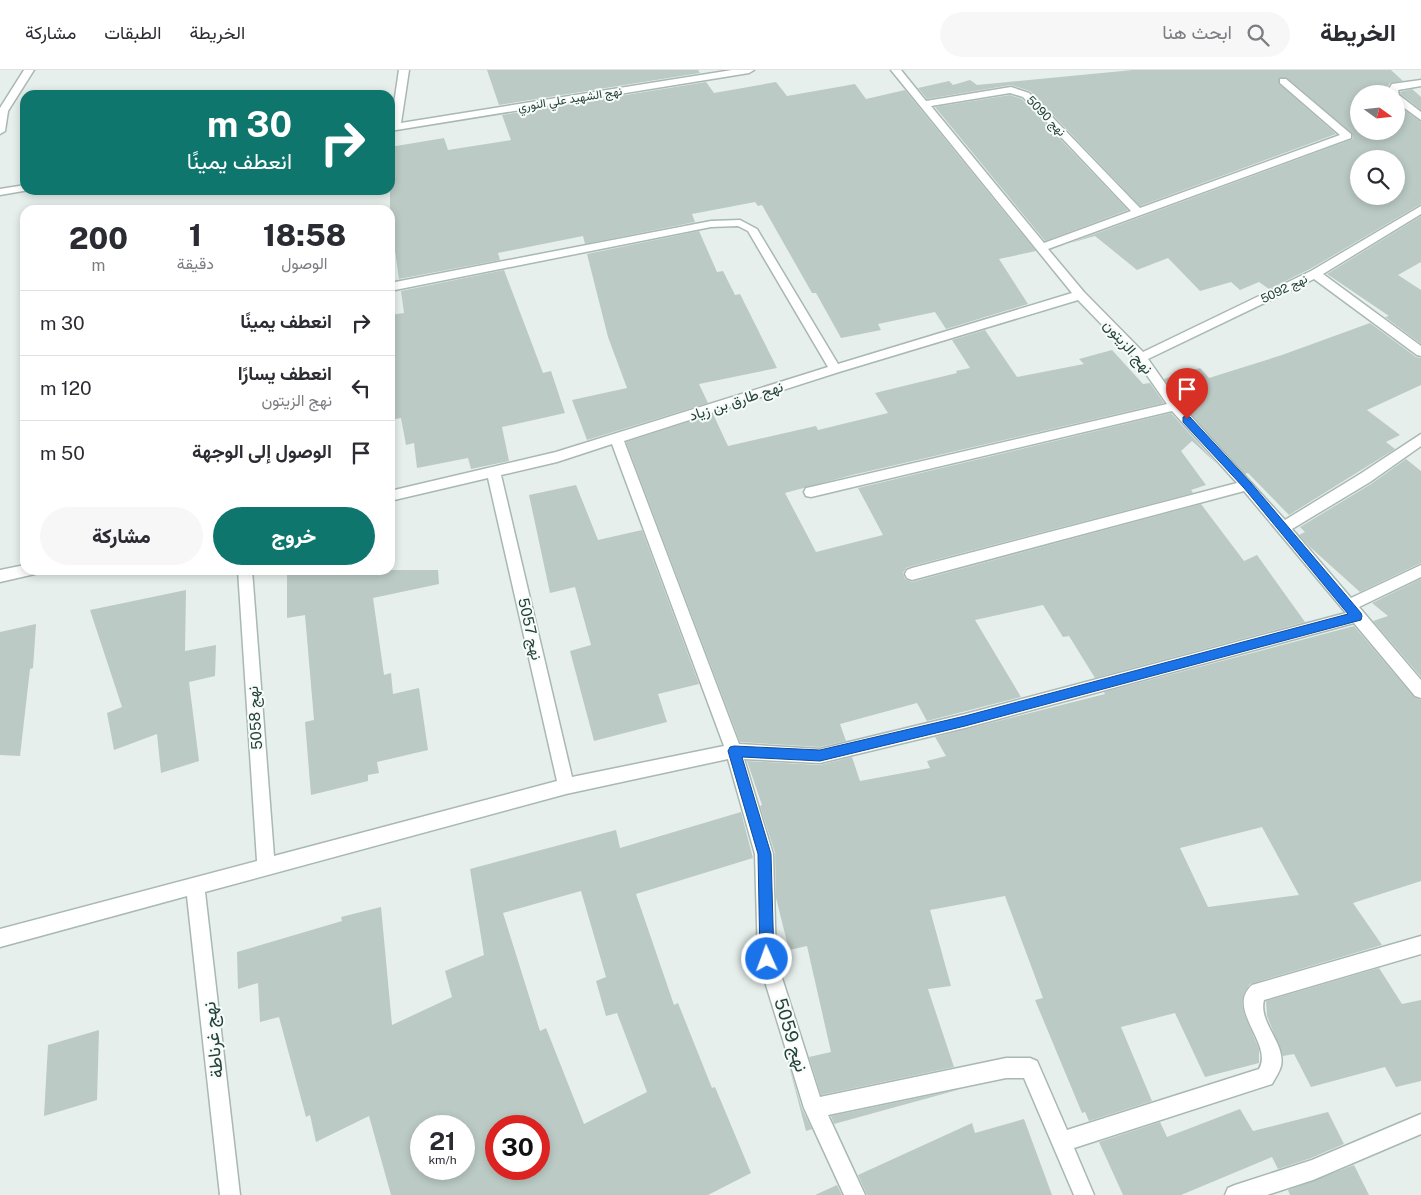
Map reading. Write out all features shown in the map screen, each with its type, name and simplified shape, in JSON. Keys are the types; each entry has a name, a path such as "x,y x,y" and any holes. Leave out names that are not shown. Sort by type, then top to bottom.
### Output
{"street":[{"path":"0,131 2,111 28,70"},
{"path":"395,117 404,70"},
{"name":"نهج الشهيد علي النوري","path":"395,128 750,70"},
{"name":"نهج الزيتون","path":"896,70 1080,295 1141,358 1175,406 1247,486 1421,691"},
{"path":"1041,248 1347,136 1282,82"},
{"path":"1404,85 1421,83"},
{"name":"نهج 5090","path":"925,104 1011,90 1026,94 1138,212"},
{"path":"1405,103 1421,117"},
{"path":"0,192 20,189"},
{"name":"نهج 5092","path":"1141,358 1315,274 1421,209"},
{"path":"395,286 712,224 740,224 752,229 835,369"},
{"path":"1315,274 1421,352"},
{"name":"نهج طارق بن زياد","path":"395,495 494,473 617,439 835,369 1080,295"},
{"path":"811,492 1175,406"},
{"name":"نهج 5059","path":"617,439 734,751 764,854 767,959 814,1108 855,1195"},
{"path":"1283,528 1365,478 1421,439"},
{"name":"نهج 5057","path":"494,473 566,786"},
{"path":"912,574 1247,486"},
{"path":"0,938 566,786 734,751 820,756 965,721 1352,611 1421,571"},
{"path":"0,576 20,572"},
{"name":"نهج 5058","path":"245,575 266,866"},
{"name":"نهج غرناطة","path":"195,885 230,1195"},
{"path":"1061,1142 1265,1077 1271,1067 1272,1056 1255,1013 1253,997 1259,992 1421,945"},
{"path":"814,1108 1006,1068 1030,1068 1084,1195"},
{"path":"1235,1195 1313,1170 1421,1124"}],"building":[{"path":"487,70 698,70 700,73 499,105"},
{"path":"1133,70 1391,70 1403,81 1390,83 1389,85 1350,85 1350,131 1287,78 1279,78 1279,84 1336,134 1140,206 1030,91 1011,85 927,99 918,88 949,81 953,85 970,80 977,85"},
{"path":"706,82 714,93 776,82 787,96 855,84 866,99 905,90 1036,251 999,259 1028,304 946,329 935,312 878,324 881,330 841,338 816,293 812,293 762,205 758,206 755,202 692,214 695,222 585,244 583,236 498,253 500,260 399,279 395,251 395,205 390,205 390,195 395,195 395,146 444,138 448,150 511,140 502,115"},
{"path":"1412,89 1421,97 1421,110 1405,97 1405,91"},
{"path":"1010,95 1022,99 1128,210 1045,241 935,107"},
{"path":"1405,110 1421,122 1421,204 1310,269 1269,289 1259,282 1240,290 1231,282 1200,291 1168,258 1137,270 1095,236 1070,243 1350,140 1405,140"},
{"path":"1421,216 1421,262 1398,275 1421,290 1421,344 1385,317 1389,316 1327,274"},
{"path":"699,231 717,272 723,271 735,295 740,294 777,368 699,384 708,403 587,440 572,400 627,388 608,337 587,254"},
{"path":"504,270 543,373 551,371 565,413 502,427 509,461 471,469 468,458 417,468 414,443 406,445 401,418 395,419 395,314 404,313 401,291"},
{"path":"1370,323 1416,357 1421,358 1421,385 1367,410 1400,435 1386,442 1395,449 1289,515 1248,473 1245,474 1180,402 1164,379 1200,368 1209,378 1282,355"},
{"path":"985,330 1017,377 1084,364 1079,359 1112,350 1143,384 1150,383 1164,403 852,475 785,493 816,552 883,535 858,488 1171,413 1217,464 1192,441 1181,451 1206,485 1191,490 1193,493 912,566 906,568 903,573 905,579 912,582 1201,504 1244,561 1257,555 1305,622 1095,678 1069,636 1063,637 1043,605 975,620 1021,697 927,721 917,703 840,724 846,741 820,747 740,742 626,442 713,414 728,446 816,426 818,430 888,413 875,393 957,373 956,371 970,368 952,340"},
{"path":"1406,459 1421,471 1421,563 1360,592 1310,547 1299,535 1305,532 1300,527 1371,484"},
{"path":"576,485 598,540 642,530 699,684 658,694 667,722 594,741 570,651 591,645 575,587 550,593 529,495"},
{"path":"395,570 438,570 439,584 373,598 384,675 391,673 393,694 419,688 428,750 377,762 379,773 368,775 368,781 311,795 305,722 314,720 305,615 287,618 287,575 395,575"},
{"path":"1421,579 1421,677 1373,621 1388,616 1372,603"},
{"path":"186,590 185,651 216,645 215,676 189,682 199,761 161,773 157,734 114,750 107,713 122,707 90,610"},
{"path":"36,624 33,668 30,669 20,756 0,755 0,632"},
{"path":"1354,626 1414,697 1421,700 1421,881 1353,903 1382,945 1250,984 1244,993 1242,1005 1259,1049 1259,1063 1205,1077 1175,1013 1121,1027 1152,1101 1089,1121 1085,1112 1082,1113 1035,1000 1043,998 1005,896 930,910 951,986 928,989 954,1067 821,1095 809,1057 831,1052 807,946 789,950 776,898 775,853 760,806 762,805 747,761 820,765 852,757 860,781 930,768 927,761 946,756 935,737 1105,694 1104,692","holes":["1262,827 1299,895 1208,907 1180,848"]},
{"path":"741,812 753,858 636,894 674,1005 678,1003 712,1088 715,1087 751,1173 708,1195 391,1195 369,1116 316,1142 310,1115 306,1117 279,1017 260,1022 258,983 238,989 237,952 342,921 341,917 381,907 392,1025 452,997 445,971 484,955 470,869 616,830 620,848","holes":["581,891 606,977 596,981 606,1016 617,1013 647,1092 584,1124 546,1028 540,1031 503,913"]},
{"path":"1379,968 1402,1004 1421,1000 1421,1081 1396,1087 1385,1067 1311,1087 1294,1054 1283,1056 1267,1016 1266,1001"},
{"path":"99,1030 97,1100 44,1116 48,1045"},
{"path":"788,1062 802,1109 812,1129 806,1131"},
{"path":"961,1089 834,1124 831,1116"},
{"path":"1240,1109 1253,1131 1328,1112 1344,1144 1278,1169 1272,1157 1181,1195 1123,1195 1099,1142 1160,1122 1167,1137"},
{"path":"1024,1119 1052,1195 867,1195 858,1175 972,1123 975,1133"},
{"path":"1354,1165 1369,1195 1290,1195 1288,1190"},
{"path":"837,1185 842,1195 815,1195"}],"route":[{"path":"767,959 764,854 734,751 820,756 965,721 1357,616 1247,486 1187,419"}]}
